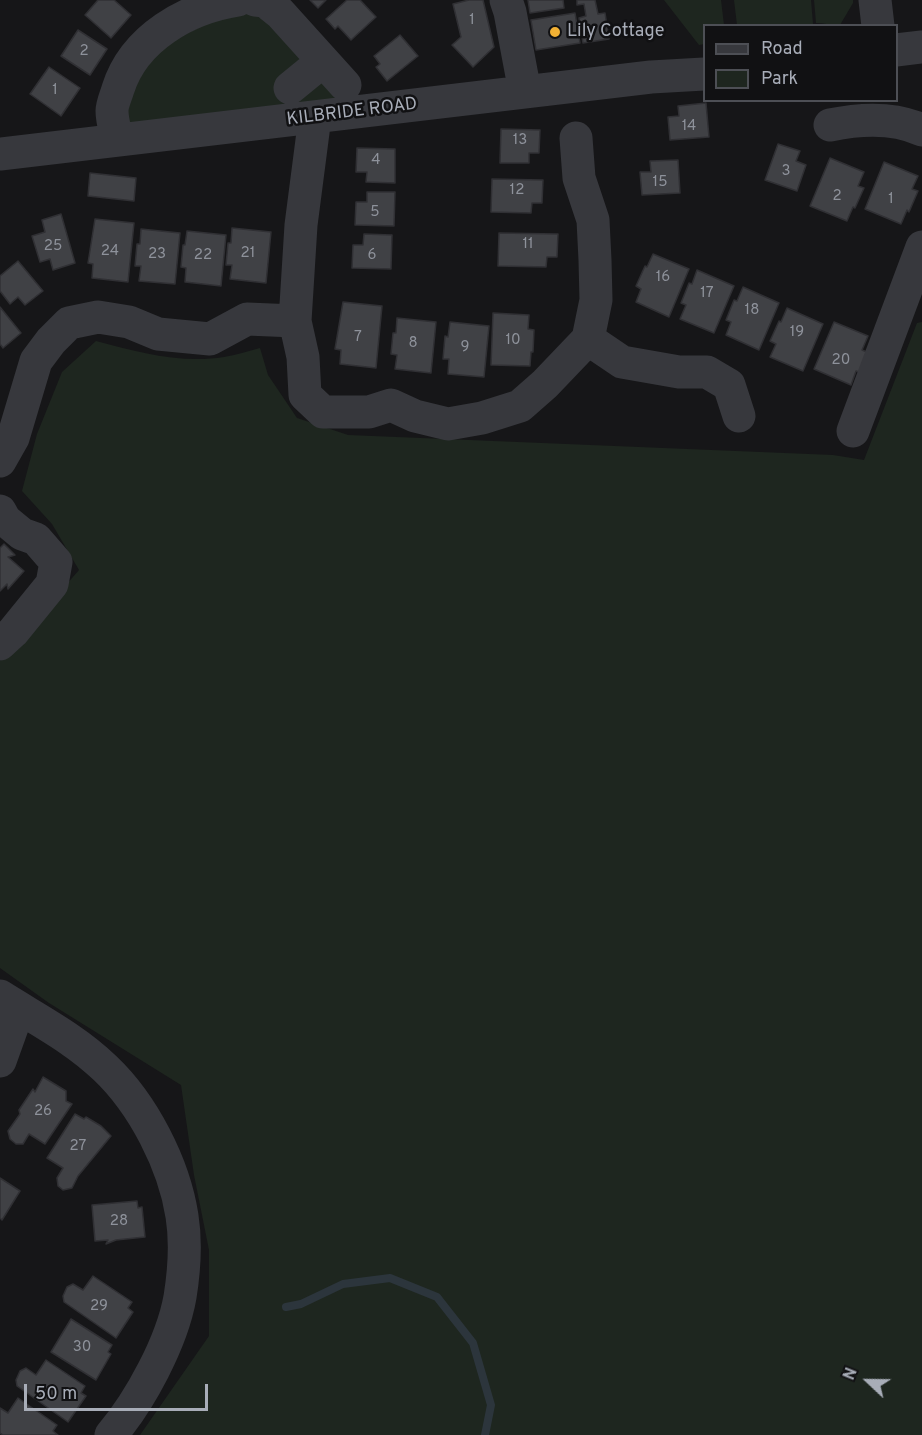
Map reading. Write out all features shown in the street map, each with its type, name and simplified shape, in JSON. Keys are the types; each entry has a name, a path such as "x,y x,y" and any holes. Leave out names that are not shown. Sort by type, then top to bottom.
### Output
{"street":[{"path":"117,139 112,110 121,81 131,60 146,42 176,22 238,0"},
{"path":"255,0 265,2 280,13 345,85"},
{"path":"506,0 525,92"},
{"path":"875,0 878,24"},
{"path":"898,50 922,47"},
{"path":"290,88 323,61"},
{"name":"KILBRIDE ROAD","path":"0,154 651,77 703,74"},
{"path":"830,125 878,111 900,123 922,130"},
{"path":"315,117 301,225 295,321 303,357 305,394 323,412 369,412 391,405 415,416 448,424 482,418 520,406 545,384 588,339 596,300 593,220 579,178 576,138"},
{"path":"853,431 922,247"},
{"path":"0,461 13,438 36,361 69,323 98,317 129,322 158,334 210,339 247,320 295,321"},
{"path":"588,339 622,362 679,372 707,372 729,385 739,416"},
{"path":"0,511 5,520 22,534 36,539 56,562 52,584 14,632 0,644"},
{"path":"0,1061 9,1002 71,1039 106,1069 136,1104 157,1140 171,1176 182,1216 183,1257 180,1298 170,1329 148,1381 125,1419 111,1435"}],"green space":[{"path":"664,0 721,0 724,24 703,24 703,44 699,45"},
{"path":"734,0 811,0 813,24 737,24"},
{"path":"814,0 853,0 841,24 816,23"},
{"path":"248,1 349,101 121,131 136,61"},
{"path":"922,322 922,1435 140,1435 209,1336 209,1250 194,1175 181,1085 49,1003 0,968 0,661 79,570 52,524 22,491 37,434 62,372 96,341 143,353 192,359 224,357 260,348 268,375 297,418 348,435 833,455 864,460 917,323"}],"building":[{"path":"98,0 114,0 131,15 111,38 85,15"},
{"path":"310,0 326,0 318,8"},
{"path":"347,0 360,0 376,17 351,40 338,26 335,29 326,19"},
{"path":"469,0 483,0 494,47 473,67 452,45 461,37 453,4"},
{"path":"528,0 563,0 564,8 530,13"},
{"path":"577,0 595,0 598,14 605,13 609,39 583,43 579,18 586,16 584,4 577,5"},
{"name":"Lily Cottage","path":"575,13 580,43 536,50 531,20"},
{"path":"78,30 107,49 90,75 61,56"},
{"path":"400,35 418,56 387,81 376,67 380,64 374,56"},
{"path":"49,67 80,88 61,116 30,94"},
{"path":"706,103 709,137 670,140 668,117 679,116 678,106"},
{"path":"501,129 540,130 539,153 529,153 529,163 500,163"},
{"path":"778,144 800,151 796,161 806,165 797,191 765,180"},
{"path":"357,148 395,149 395,183 366,182 367,172 356,172"},
{"path":"830,158 864,172 858,186 864,188 847,221 810,206"},
{"path":"678,160 680,193 642,195 640,172 651,172 650,161"},
{"path":"884,162 918,176 912,189 918,191 901,224 865,209"},
{"path":"90,173 136,178 134,201 88,196"},
{"path":"492,179 543,180 542,203 532,203 531,213 491,212"},
{"path":"367,192 395,192 394,226 355,225 356,202 367,202"},
{"path":"61,214 75,263 53,270 50,259 40,262 32,236 45,232 42,220"},
{"path":"95,219 134,223 128,282 92,278 93,264 88,263"},
{"path":"232,228 271,232 266,283 230,279 232,265 226,265"},
{"path":"141,229 180,233 175,284 139,281 141,266 135,266"},
{"path":"187,231 226,235 221,286 185,282 186,268 181,267"},
{"path":"499,233 558,234 557,257 547,257 546,267 498,266"},
{"path":"364,234 392,235 391,269 352,268 353,245 363,245"},
{"path":"653,254 689,269 669,317 636,302 641,289 636,286"},
{"path":"18,261 43,291 25,305 18,297 10,304 0,291 0,276"},
{"path":"697,270 734,286 714,333 680,319 686,305 681,303"},
{"path":"743,287 779,303 759,350 726,335 731,322 726,320 734,300 737,301"},
{"path":"343,302 382,306 376,368 340,364 341,350 335,349"},
{"path":"0,307 21,333 3,348 0,344"},
{"path":"787,308 823,324 803,371 770,357 776,344 770,341"},
{"path":"493,313 529,315 528,329 534,330 530,366 491,365"},
{"path":"397,318 436,322 431,373 395,369 397,355 391,354"},
{"path":"450,322 489,326 484,377 448,374 449,359 443,359 445,336 448,337"},
{"path":"834,322 868,336 862,350 867,352 851,385 814,369"},
{"path":"4,544 15,555 8,557 24,571 8,589 7,584 0,591 0,548"},
{"path":"43,1077 66,1091 66,1101 72,1104 45,1144 29,1134 23,1144 16,1144 10,1139 8,1131 20,1114 19,1110 33,1089 35,1092"},
{"path":"75,1114 84,1119 86,1117 101,1126 111,1136 78,1176 72,1188 63,1190 58,1186 57,1178 63,1168 47,1158"},
{"path":"0,1178 20,1191 2,1220 0,1218"},
{"path":"137,1201 138,1208 142,1207 145,1237 116,1240 106,1244 108,1240 95,1241 92,1205"},
{"path":"93,1276 132,1302 128,1308 133,1312 116,1338 64,1302 63,1296 67,1287 73,1284 83,1290"},
{"path":"71,1319 112,1345 108,1352 111,1354 96,1380 51,1352"},
{"path":"46,1360 85,1386 81,1393 86,1396 68,1422 17,1386 16,1380 20,1371 26,1368 36,1375"},
{"path":"18,1398 57,1425 53,1431 58,1435 3,1435 0,1433 0,1408 8,1413"}],"waterway":[{"path":"286,1307 301,1304 343,1284 390,1278 437,1297 473,1343 491,1405 485,1435"}],"place":[{"name":"Lily Cottage","path":"555,32"}]}
